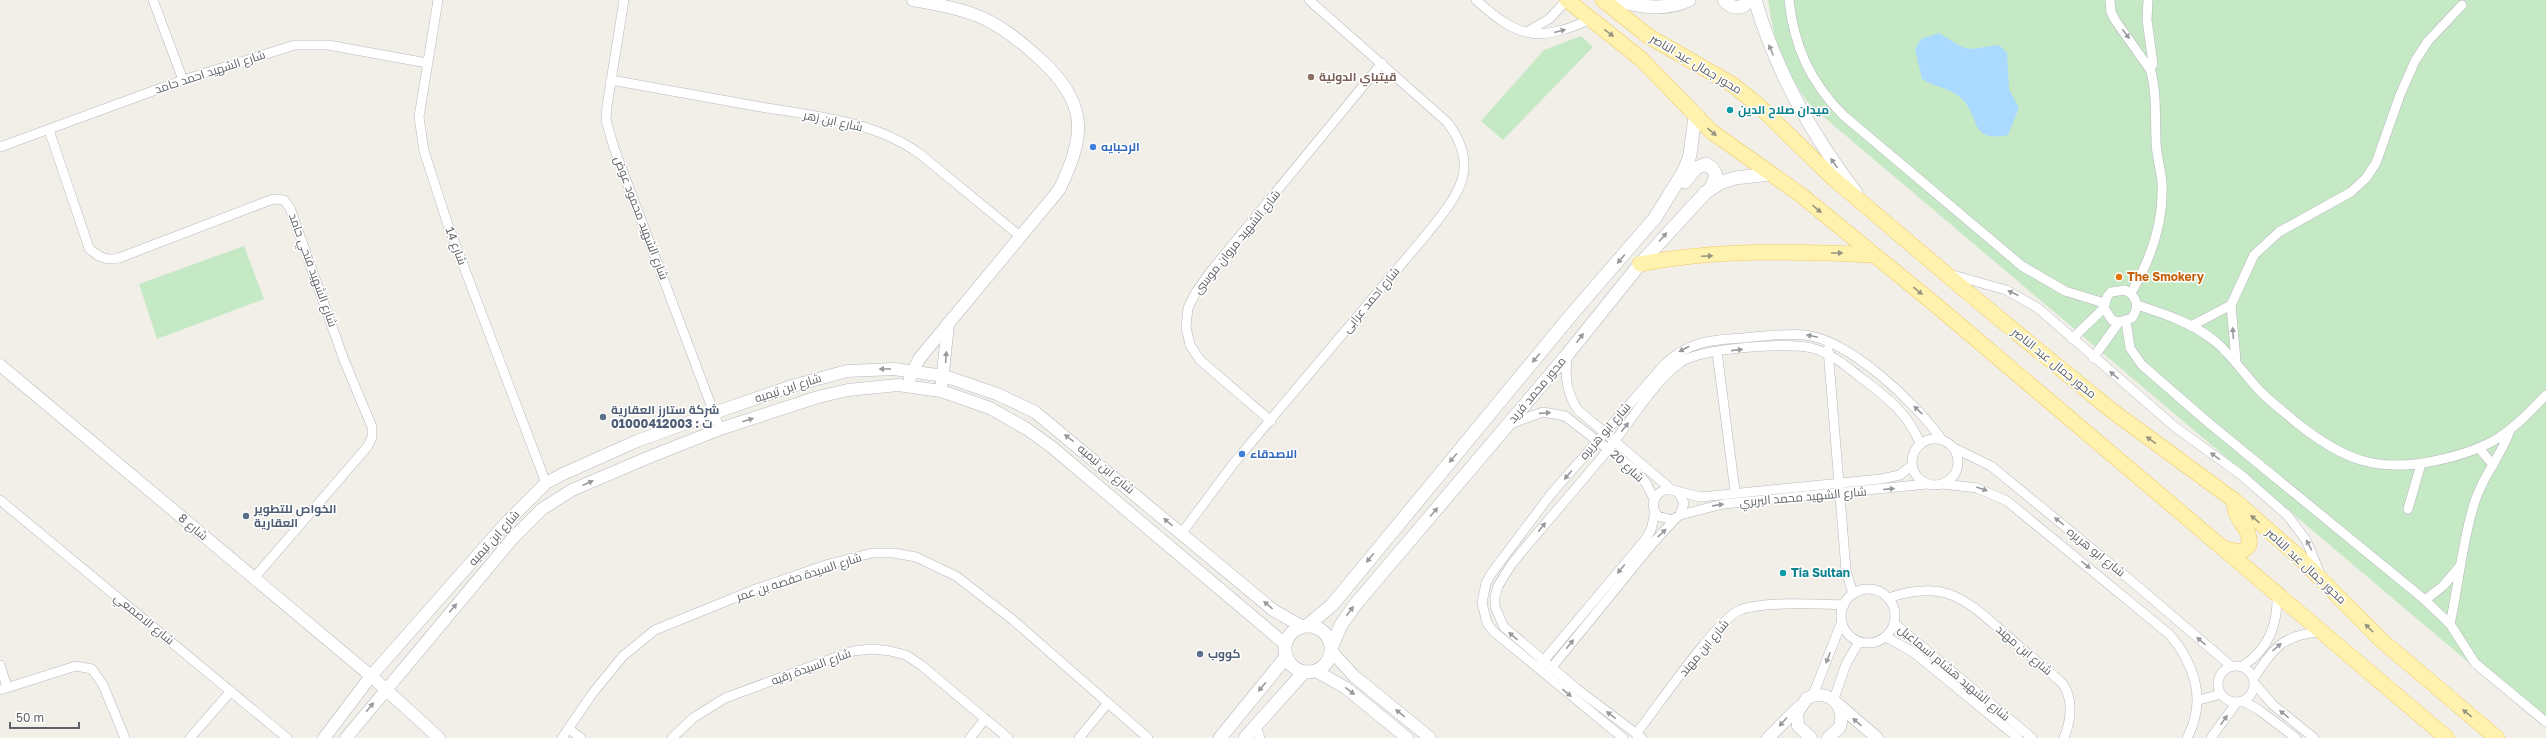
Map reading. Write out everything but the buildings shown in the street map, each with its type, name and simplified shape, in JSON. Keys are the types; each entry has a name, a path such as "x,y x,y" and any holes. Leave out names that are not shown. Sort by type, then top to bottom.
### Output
{"main road":[{"name":"محور جمال عبد الناصر","path":"1567,0 1641,59 1694,116 1727,144 1801,195 1874,255 2447,738"},
{"name":"محور جمال عبد الناصر","path":"1603,0 1648,36 1747,95 1834,179 1865,206 2111,410 2235,501 2323,581 2381,640 2497,738"},
{"path":"1612,0 1648,7 1662,7 1674,6 1689,0"},
{"path":"1724,0 1731,6 1739,8 1746,5 1749,0"},
{"path":"1755,0 1771,50 1792,95 1820,142 1865,206"},
{"name":"محور محمد فريد","path":"1304,626 1339,596 1572,314 1650,224 1684,171 1690,155 1694,116"},
{"path":"1674,188 1684,184 1696,168 1702,164 1710,166 1714,171 1715,178 1711,188"},
{"name":"محور محمد فريد","path":"1332,649 1340,625 1355,604 1567,355 1640,264 1711,188 1735,178 1770,174"},
{"path":"1640,264 1688,257 1735,254 1874,255"},
{"path":"2223,548 2239,552 2244,550 2249,545 2248,532 2235,513 2235,501"},
{"path":"1220,738 1285,650 1291,633 1304,626 1314,626 1326,633 1332,649 1327,664 1310,671 1245,738"},
{"path":"1285,650 1296,669 1310,671"}],"street":[{"path":"153,0 183,80"},
{"name":"شارع 14","path":"438,0 419,117 428,165 543,486"},
{"name":"شارع الشهيد محمود عوض","path":"624,0 606,120 610,135 720,429"},
{"path":"908,385 912,371 948,322 1059,190 1072,159 1078,120 1070,92 1055,73 1002,27 972,12 913,0"},
{"name":"شارع احمد عرابى","path":"1181,534 1216,485 1457,197 1461,186 1463,159 1454,132 1447,122 1309,0"},
{"path":"1476,0 1504,24 1527,32 1551,33 1591,19"},
{"path":"1527,32 1549,19 1567,0"},
{"path":"1789,0 1798,46 1808,72 1823,95 1843,115 2022,266 2065,292 2104,305 2112,320 2123,322"},
{"path":"2110,0 2110,8 2115,20 2146,66 2150,68"},
{"path":"2131,293 2145,268 2153,249 2161,201 2161,172 2156,142 2155,97 2150,68 2152,64 2147,20 2148,0"},
{"path":"2236,361 2231,305 2246,268 2266,242 2293,223 2351,192 2366,178 2376,163 2400,95 2415,61 2428,41 2462,4"},
{"name":"شارع الشهيد احمد حامد","path":"0,147 183,80 285,47 306,43 427,63"},
{"name":"شارع الشهيد مروان موسى","path":"1271,421 1193,352 1186,327 1188,308 1196,292 1211,271 1382,63"},
{"name":"شارع ابن زهر","path":"612,80 795,112 872,129 905,143 1021,237"},
{"name":"شارع الشهيد فتحي حامد","path":"49,130 89,248 96,256 112,260 119,258 273,199 284,200 290,208 344,360 369,419 372,437 368,446 254,578"},
{"path":"1948,274 1981,281 2020,296 2038,308 2093,358 2175,427 2240,474 2287,515 2306,540 2323,581"},
{"path":"2072,339 2104,305 2112,292 2118,289 2131,293 2137,305 2136,312 2123,322 2093,358"},
{"path":"2137,305 2191,326 2215,341 2236,361 2269,400 2332,449 2354,459 2378,465 2421,464 2479,448 2509,433 2546,395"},
{"path":"2191,326 2231,305"},
{"path":"940,391 944,376 948,322"},
{"path":"2123,322 2130,348 2142,365 2210,424 2425,600 2450,624 2474,663 2546,722"},
{"name":"شارع ابو هريره","path":"1639,736 1552,667 1540,664 1493,631 1484,613 1483,593 1491,574 1604,431 1664,365 1683,349 1723,339 1796,335 1829,341 1850,354 1911,403 1942,440"},
{"path":"1829,341 1828,354 1846,570 1853,594"},
{"name":"شارع ابو هريره","path":"1623,738 1546,675 1540,664 1504,627 1495,607 1498,586 1511,565 1609,449 1675,367 1692,357 1717,352 1786,346 1811,348 1828,354 1847,366 1902,412 1914,430 1920,444"},
{"path":"1717,352 1735,492"},
{"name":"شارع 20","path":"1567,355 1566,377 1571,398 1578,410 1675,491"},
{"name":"شارع 8","path":"0,366 372,676 439,738"},
{"name":"شارع ابن تيميه","path":"324,738 372,676 506,523 543,486 563,474 638,441 792,386 847,371 882,369 912,371 944,376 997,394 1035,412 1086,452 1181,534 1276,612 1304,626"},
{"name":"شارع ابن تيميه","path":"346,738 386,688 512,539 550,502 572,490 720,429 818,397 882,386 908,385 940,391 990,408 1027,429 1053,448 1285,650"},
{"name":"شارع 20","path":"1508,424 1536,414 1558,413 1572,420 1641,476 1654,499"},
{"path":"2450,624 2456,598 2460,566 2475,499 2493,465 2503,450 2509,433"},
{"path":"1930,439 1942,440 1954,448 1957,455 1957,469 1954,475 1943,484 1927,484 1917,477 1912,465 1915,450 1920,444 1930,439"},
{"name":"شارع ابو هريره","path":"1954,448 1991,466 2135,584 2231,666"},
{"path":"2479,448 2493,465"},
{"path":"2408,509 2421,464"},
{"name":"شارع الشهيد محمد البربري","path":"1675,491 1700,496 1838,483 1892,477 1900,475 1912,465"},
{"path":"563,474 572,490"},
{"name":"شارع الشهيد محمد البربري","path":"1678,516 1722,504 1927,484"},
{"name":"شارع ابو هريره","path":"1943,484 1977,488 2007,501 2160,625 2184,653 2194,676 2199,700"},
{"path":"543,486 550,502"},
{"path":"1540,664 1645,540 1653,524 1655,513 1654,499 1661,491 1675,491 1684,503 1678,516 1653,542 1546,675"},
{"name":"شارع الاصمعي","path":"0,500 287,738"},
{"path":"1655,513 1667,520 1678,516"},
{"name":"شارع السيدة حفصه بن عمر","path":"562,738 592,694 623,656 655,630 764,587 830,564 872,553 894,553 916,557 956,576 1012,620 1148,738"},
{"path":"2425,600 2443,586 2460,566"},
{"path":"2443,586 2456,598"},
{"path":"1768,738 1813,695 1842,621 1844,605 1853,594 1872,590 1888,598 1895,610 1895,624 1886,637 1873,643 1859,642 1848,634 1842,621"},
{"name":"شارع ابن مهند","path":"1888,598 1908,592 1933,590 1954,596 1973,607 2063,684 2069,693 2071,703 2064,738"},
{"path":"2277,594 2277,619 2271,637 2255,656 2242,666 2231,666 2220,675 2218,684 2221,694 2225,698 2260,710 2296,738"},
{"name":"شارع ابن مهند","path":"1639,736 1710,638 1740,610 1748,608 1808,604 1844,605"},
{"name":"شارع الشهيد هشام اسماعيل","path":"1895,624 2032,738"},
{"path":"2211,738 2240,702 2252,694 2254,681 2270,654 2281,643 2299,635 2321,632"},
{"name":"شارع الشهيد هشام اسماعيل","path":"1886,637 1913,652 2018,738"},
{"path":"1831,738 1840,727 1842,719 1836,702 1846,664 1859,642"},
{"name":"شارع السيدة رقيه","path":"672,738 693,718 725,698 834,657 853,651 872,649 906,655 921,665 1008,738"},
{"path":"1332,649 1354,676 1430,738"},
{"path":"0,665 4,689 76,666 92,669 103,685 125,738"},
{"path":"2242,666 2273,705 2314,738"},
{"path":"1310,671 1346,688 1407,738"},
{"path":"190,738 232,691"},
{"path":"2187,738 2196,717 2199,700 2221,694"},
{"path":"1813,695 1826,695 1877,738"},
{"path":"1079,738 1107,704"},
{"path":"1799,707 1797,713 1798,726 1811,738"},
{"path":"2536,713 2546,710"},
{"path":"970,738 985,719"},
{"path":"1256,726 1260,738"},
{"path":"569,729 581,738"}],"green space":[{"path":"1768,0 2546,0 2546,728 1812,107 1787,70 1777,44"},
{"path":"1581,36 1593,47 1503,140 1481,121 1544,50"},
{"path":"244,246 264,299 157,339 139,284"}],"water":[{"path":"1939,33 1962,47 1970,49 1999,45 2007,53 2009,89 2019,108 2008,135 1995,136 1987,135 1981,132 1967,105 1961,98 1952,92 1922,79 1915,49 1921,39"}],"place":[{"name":"قيتباي الدولية","path":"1311,77"},
{"name":"ميدان صلاح الدين","path":"1730,110"},
{"name":"الرحبايه","path":"1093,147"},
{"name":"The Smokery","path":"2119,277"},
{"name":"شركة ستارز العقارية ت : 01000412003","path":"603,417"},
{"name":"الاصدقاء","path":"1242,454"},
{"name":"الخواص للتطوير العقارية","path":"246,516"},
{"name":"Tia Sultan","path":"1783,573"},
{"name":"كووب","path":"1200,654"}]}
